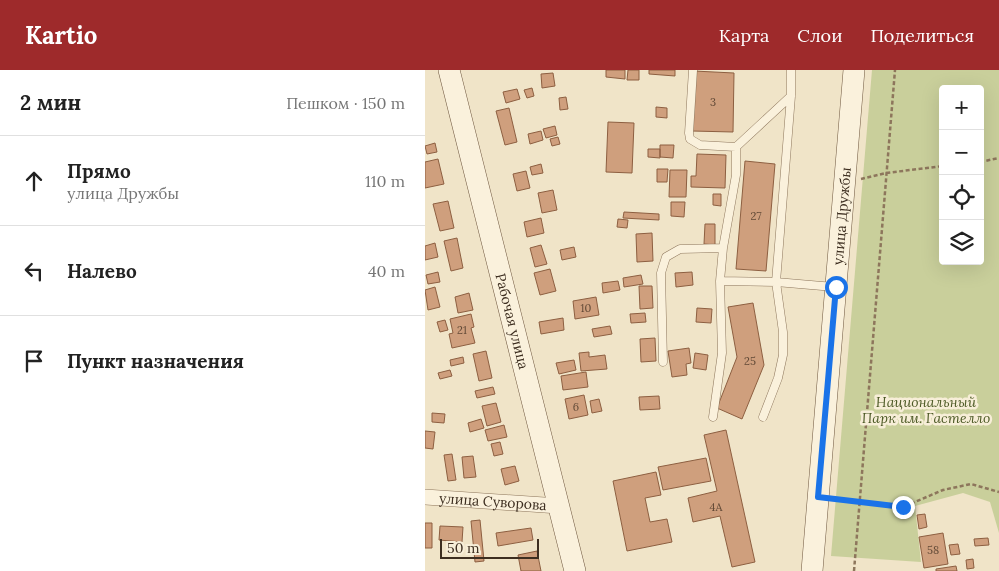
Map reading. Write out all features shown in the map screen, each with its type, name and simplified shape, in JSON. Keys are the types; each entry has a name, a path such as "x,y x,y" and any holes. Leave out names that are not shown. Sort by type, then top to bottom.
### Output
{"main road":[{"name":"Рабочая улица","path":"449,70 575,571"},
{"name":"улица Дружбы","path":"812,571 854,70"}],"street":[{"name":"улица Суворова","path":"425,497 559,506"}],"lane":[{"path":"693,70 689,132 690,139 700,145 736,147 791,96"},
{"path":"763,417 778,378 783,355 783,332 776,282 791,96 791,70"},
{"path":"713,417 721,353 720,281 723,248 736,175 736,147"},
{"path":"663,362 661,273 666,257 680,249 723,248"},
{"path":"720,281 776,282 836,287"}],"path":[{"path":"854,571 895,70"},
{"path":"984,161 999,158"},
{"path":"845,182 886,173 939,166"},
{"path":"818,497 903,507 943,490 971,484 999,492"}],"green space":[{"name":"Национальный Парк им. Гастелло","path":"872,70 999,70 999,533 990,502 963,493 915,506 921,562 831,556"}],"building":[{"path":"606,70 625,70 625,79 606,77"},
{"path":"628,70 639,70 639,80 627,80"},
{"path":"649,70 675,70 675,76 649,74"},
{"path":"694,71 734,73 733,132 692,131"},
{"path":"553,73 555,86 542,88 541,74"},
{"path":"532,88 534,96 527,98 524,90"},
{"path":"517,89 520,99 506,103 503,92"},
{"path":"566,97 568,109 560,110 559,98"},
{"path":"656,107 667,108 667,118 656,117"},
{"path":"509,108 517,142 505,145 496,111"},
{"path":"608,122 634,123 632,173 606,172"},
{"path":"555,126 557,135 546,138 543,129"},
{"path":"541,131 543,140 530,144 528,134"},
{"path":"558,137 560,144 552,146 550,139"},
{"path":"435,143 437,152 427,154 425,146"},
{"path":"660,145 674,145 673,158 660,157"},
{"path":"648,149 660,149 660,158 648,157"},
{"path":"697,154 726,155 725,188 691,187 691,176 696,176"},
{"path":"438,159 444,184 425,188 425,162"},
{"path":"745,161 775,164 766,271 736,269"},
{"path":"541,164 543,173 532,175 530,167"},
{"path":"657,169 668,169 667,182 657,182"},
{"path":"670,170 687,170 686,197 669,197"},
{"path":"526,171 530,188 517,191 513,174"},
{"path":"553,190 557,210 542,213 538,193"},
{"path":"713,194 721,194 721,206 713,205"},
{"path":"448,201 454,228 440,231 433,204"},
{"path":"671,202 685,202 684,217 671,216"},
{"path":"624,212 659,214 659,220 623,218"},
{"path":"541,218 544,233 527,237 524,222"},
{"path":"618,219 628,220 627,228 617,227"},
{"path":"705,224 715,224 715,245 704,244"},
{"path":"652,233 653,261 637,262 636,234"},
{"path":"457,238 463,268 451,271 444,241"},
{"path":"435,243 438,257 425,260 425,246"},
{"path":"541,245 547,264 535,267 530,248"},
{"path":"574,247 576,257 562,260 560,250"},
{"path":"550,269 556,291 540,295 534,273"},
{"path":"438,272 440,282 428,284 426,275"},
{"path":"692,272 693,285 676,287 675,273"},
{"path":"641,275 643,284 624,287 623,278"},
{"path":"618,281 620,290 603,293 602,283"},
{"path":"639,286 652,286 653,308 640,309"},
{"path":"435,287 440,307 428,310 425,290"},
{"path":"469,293 473,310 458,313 455,297"},
{"path":"596,297 599,315 575,319 573,301"},
{"path":"753,303 764,365 742,419 717,408 737,357 728,307"},
{"path":"697,308 712,309 711,323 696,322"},
{"path":"645,313 646,322 631,323 630,314"},
{"path":"471,314 474,327 471,328 475,343 452,348 449,334 453,333 450,319"},
{"path":"563,318 564,330 541,334 539,322"},
{"path":"445,320 448,330 440,332 437,322"},
{"path":"610,326 612,334 594,337 592,329"},
{"path":"655,338 656,361 641,362 640,339"},
{"path":"689,348 691,363 686,364 687,375 672,377 668,351"},
{"path":"486,351 492,378 479,381 473,354"},
{"path":"589,352 589,357 605,355 607,369 581,371 579,353"},
{"path":"695,353 708,355 706,370 693,368"},
{"path":"463,357 464,363 451,366 450,360"},
{"path":"574,360 576,370 559,374 556,363"},
{"path":"450,370 452,376 440,379 438,373"},
{"path":"586,372 588,387 563,390 561,376"},
{"path":"493,387 495,394 477,398 475,391"},
{"path":"584,395 588,415 569,419 565,399"},
{"path":"659,396 660,409 640,410 639,397"},
{"path":"599,399 602,411 592,413 590,401"},
{"path":"496,403 501,422 487,426 482,406"},
{"path":"432,413 445,414 444,423 432,422"},
{"path":"481,419 484,428 470,432 468,423"},
{"path":"504,425 507,437 488,441 485,430"},
{"path":"726,430 755,562 732,567 720,516 693,522 688,498 717,491 704,435"},
{"path":"425,431 435,432 433,449 425,448"},
{"path":"500,442 503,454 494,456 491,444"},
{"path":"452,454 456,480 448,481 444,455"},
{"path":"473,456 476,477 464,478 462,457"},
{"path":"706,458 711,481 663,490 658,467"},
{"path":"515,466 519,481 505,485 501,469"},
{"path":"656,472 661,495 645,498 650,522 667,519 672,542 627,551 613,481"},
{"path":"925,514 927,527 919,529 917,515"},
{"path":"480,520 484,561 475,562 471,521"},
{"path":"425,523 432,523 432,548 425,548"},
{"path":"440,526 463,527 462,542 439,540"},
{"path":"531,528 533,540 498,546 496,533"},
{"path":"943,533 948,564 924,568 919,537"},
{"path":"988,538 989,545 975,546 974,539"},
{"path":"958,544 960,554 951,555 949,545"},
{"path":"537,551 541,571 521,571 518,555"},
{"path":"973,559 974,568 967,569 966,560"},
{"path":"956,566 957,571 936,571 936,569"}],"route":[{"path":"836,287 818,497 903,507"}]}
